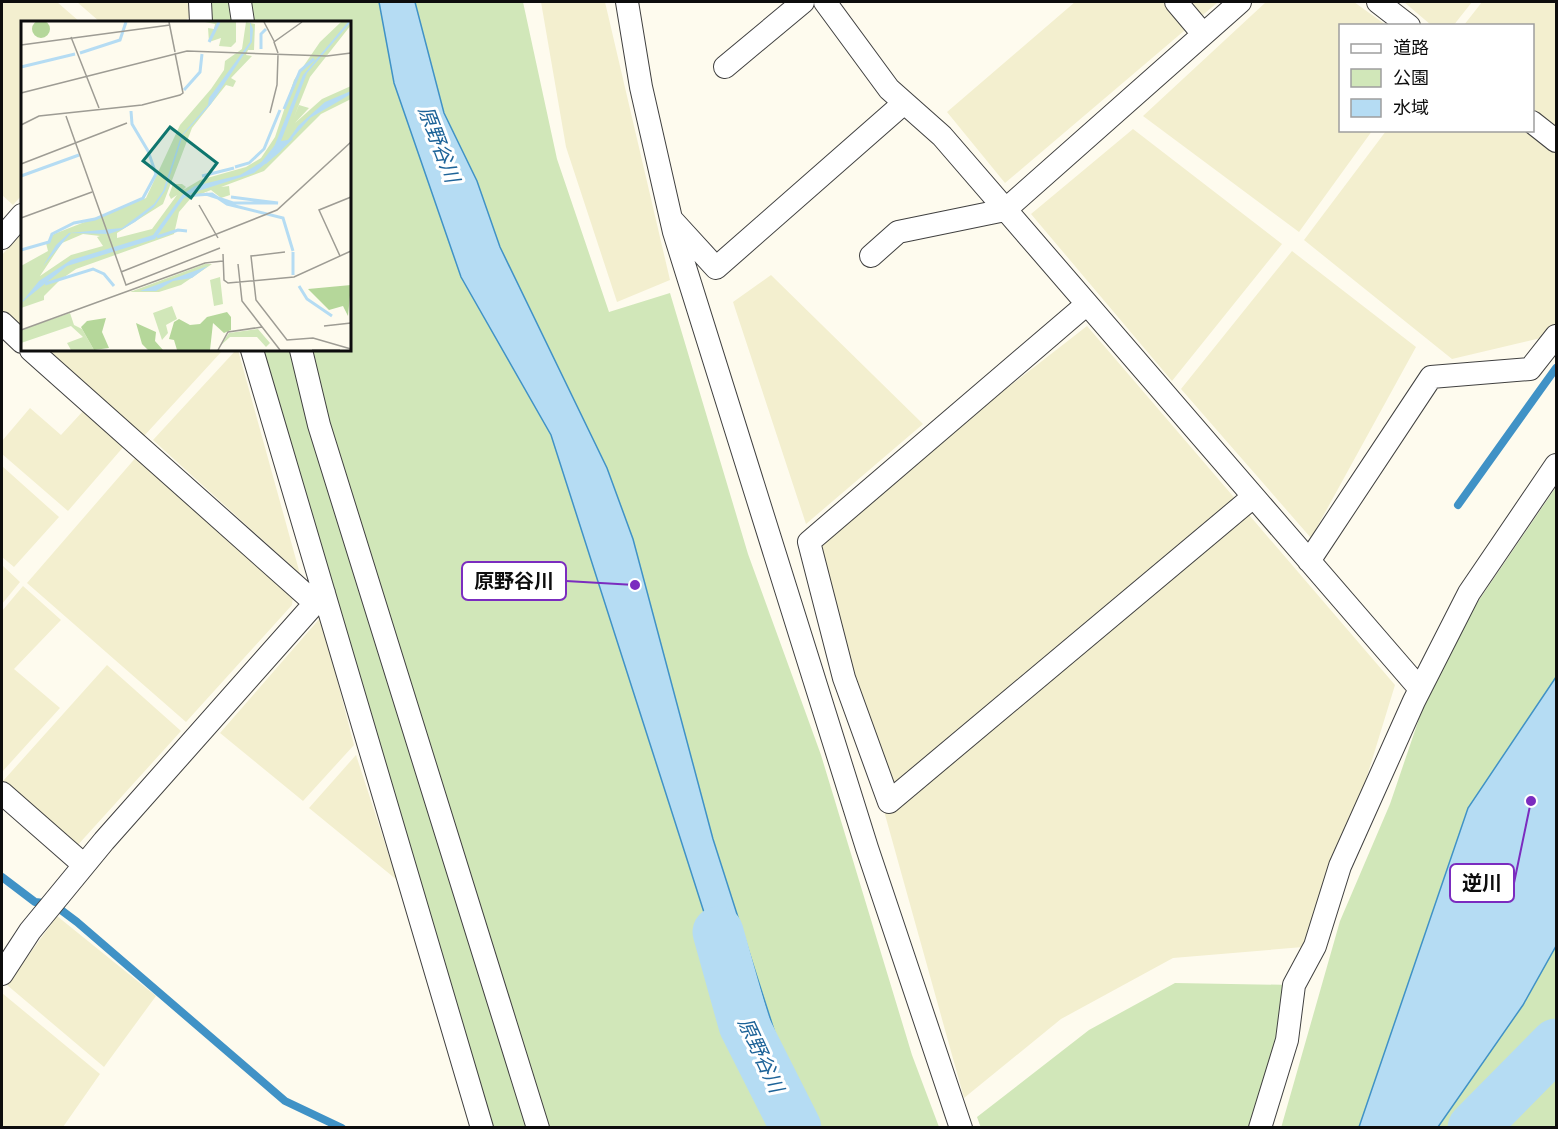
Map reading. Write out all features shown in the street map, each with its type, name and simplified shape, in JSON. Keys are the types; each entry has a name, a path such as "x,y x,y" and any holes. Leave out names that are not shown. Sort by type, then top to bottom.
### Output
{"street":[{"path":"240,2 243,21"},
{"path":"627,2 641,87 670,218 859,825 961,1128"},
{"path":"725,66 803,2"},
{"path":"825,2 889,89 942,136 1420,689"},
{"path":"1176,2 1203,34"},
{"path":"871,256 898,232 1005,210 1240,2"},
{"path":"1378,2 1406,24"},
{"path":"670,218 716,268 904,103"},
{"path":"1534,123 1557,141"},
{"path":"2,238 21,216"},
{"path":"1087,304 809,542 844,678 889,802 1253,497"},
{"path":"2,323 21,341"},
{"path":"1309,561 1431,377 1530,369 1557,336"},
{"path":"32,351 320,598"},
{"path":"252,351 320,598 482,1128"},
{"path":"301,351 319,425 538,1128"},
{"path":"1260,1128 1287,1040 1294,985 1315,946 1340,866 1420,689 1469,592 1557,465"},
{"path":"2,974 30,931 84,865 320,598"},
{"path":"2,793 84,865"}],"shaded area":[{"path":"2,2 57,2 79,21 21,21 21,196 13,205 2,195"},
{"path":"77,2 190,2 192,15 185,21 99,21"},
{"path":"541,2 605,2 670,280 617,302 566,147"},
{"path":"1075,2 1218,2 1005,183 947,112"},
{"path":"1266,2 1354,2 1385,24 1339,24 1339,132 1371,132 1299,232 1143,116"},
{"path":"1404,2 1472,2 1455,24 1430,24"},
{"path":"1482,2 1556,2 1556,322 1545,337 1452,359 1304,240 1385,132 1534,132 1534,24 1465,24"},
{"path":"1133,129 1282,244 1172,381 1031,214"},
{"path":"21,233 21,329 2,312 2,255"},
{"path":"1292,251 1416,347 1311,538 1181,389"},
{"path":"771,275 923,424 806,524 733,302"},
{"path":"1087,326 1395,685 1315,946 1173,958 1061,1019 964,1098 809,542"},
{"path":"45,351 222,351 144,436"},
{"path":"235,351 238,351 300,574 153,440"},
{"path":"30,408 61,435 84,410 125,445 68,511 2,454 2,441"},
{"path":"138,455 293,596 292,605 186,722 27,583"},
{"path":"2,466 59,517 14,567 2,557"},
{"path":"2,565 20,582 2,604"},
{"path":"23,586 61,620 14,669 60,708 2,772 2,611"},
{"path":"321,617 354,745 303,801 220,733"},
{"path":"107,665 181,731 76,847 3,781"},
{"path":"356,755 397,880 309,808"},
{"path":"57,916 156,996 104,1067 7,985"},
{"path":"2,993 100,1074 63,1127 2,1127"}],"green space":[{"path":"208,2 523,2 557,159 609,312 670,293 748,554 821,755 912,1055 939,1127 491,1127 255,351 351,351 351,21 210,21"},
{"path":"1556,487 1556,1127 1281,1128 1340,921 1390,804 1422,710 1464,622"},
{"path":"1175,983 1294,985 1259,1127 981,1128 977,1117 1089,1030"}],"water":[{"path":"379,2 415,2 444,113 477,181 500,247 607,468 633,539 713,839 805,1127 787,1127 709,928 551,435 461,277 394,83"},
{"path":"1556,677 1556,946 1523,1005 1438,1127 1359,1127 1468,808"}],"waterway":[{"path":"1458,505 1556,368"},
{"path":"2,877 35,902 53,904 77,922 285,1101 342,1128"},
{"name":"原野谷川","path":"718,932 744,1025 796,1128"},
{"path":"1473,1128 1556,1044"}],"place":[{"name":"原野谷川","path":"635,585"},
{"name":"逆川","path":"1531,801"}]}
